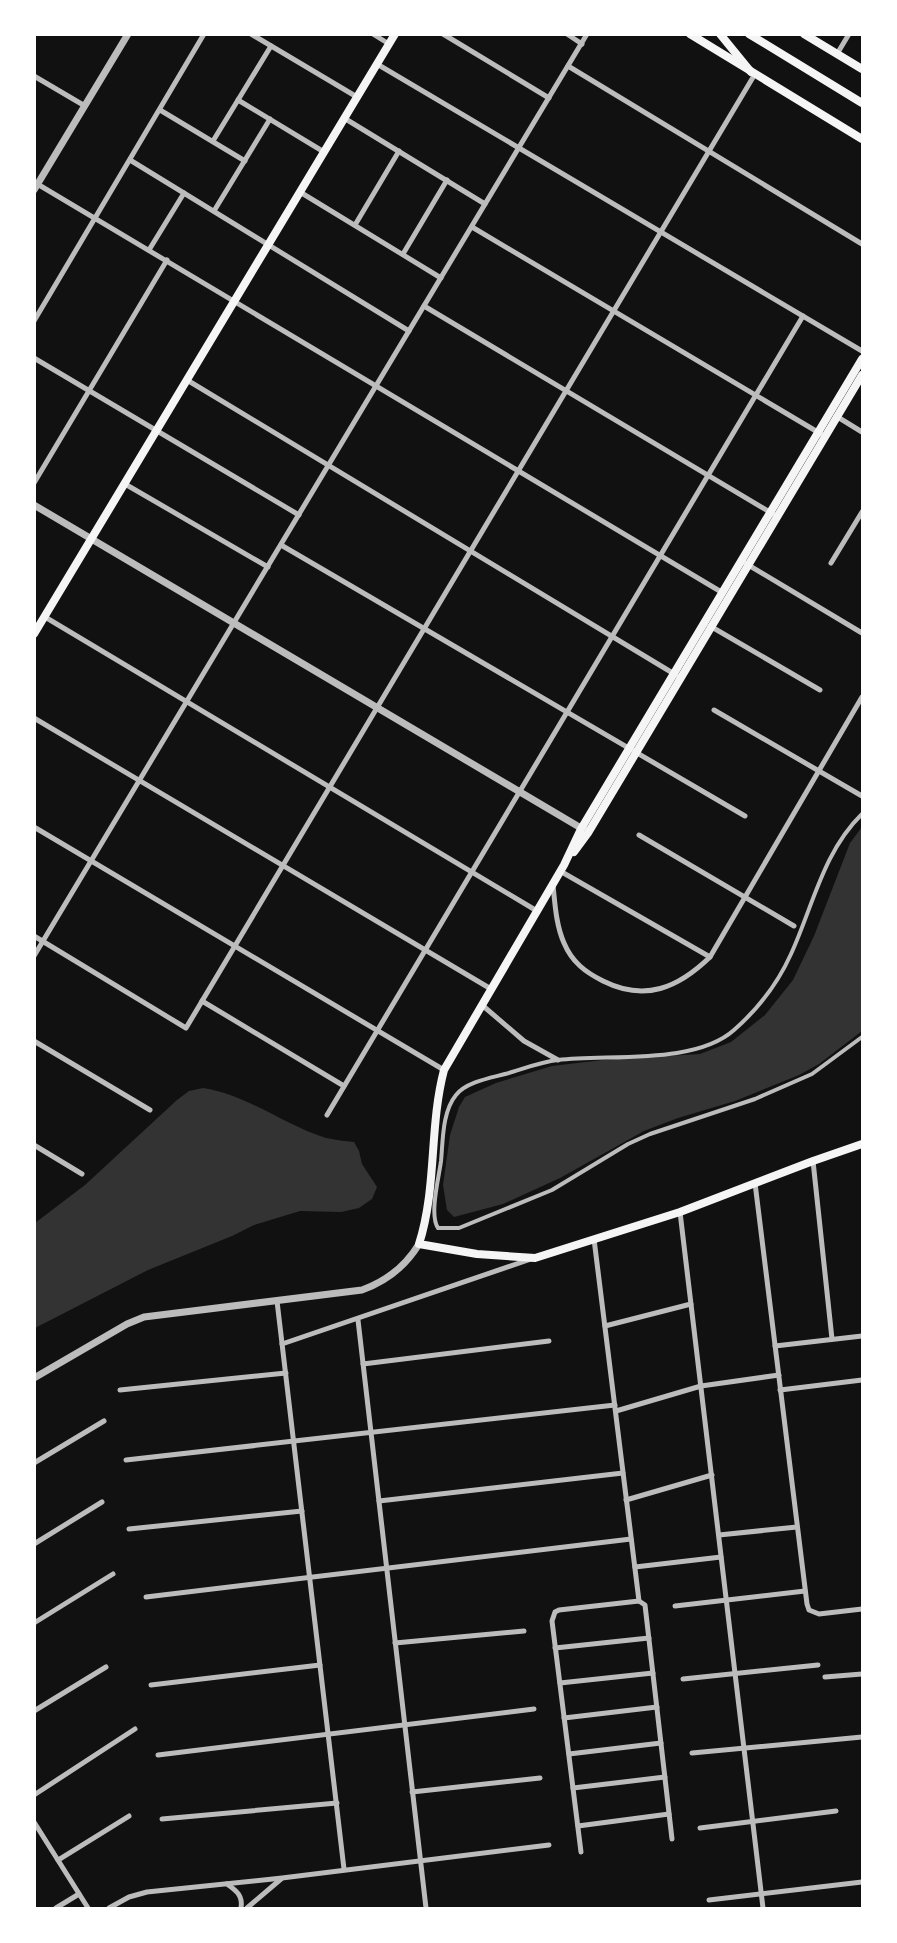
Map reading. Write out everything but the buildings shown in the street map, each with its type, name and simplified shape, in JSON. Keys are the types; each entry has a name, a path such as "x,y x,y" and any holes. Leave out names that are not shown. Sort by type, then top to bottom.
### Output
{"main road":[{"path":"34,634 395,34"},
{"path":"690,34 862,139"},
{"path":"720,34 753,73"},
{"path":"749,34 862,103"},
{"path":"804,34 862,69"},
{"path":"834,415 862,359"},
{"path":"862,375 834,415 553,883 444,1070 437,1100 426,1215 419,1244 477,1254 535,1258 680,1212 862,1144"}],"street":[{"path":"128,34 36,185 235,300 726,595"},
{"path":"34,321 204,34"},
{"path":"251,34 357,97"},
{"path":"373,34 389,44"},
{"path":"443,34 549,98"},
{"path":"567,34 582,44"},
{"path":"34,956 587,34"},
{"path":"837,54 849,34"},
{"path":"213,141 271,46"},
{"path":"377,63 862,351"},
{"path":"568,66 862,244"},
{"path":"34,936 186,1028 661,232 753,73"},
{"path":"34,76 85,106"},
{"path":"238,100 324,152"},
{"path":"160,110 245,160"},
{"path":"344,118 485,204"},
{"path":"214,211 270,119"},
{"path":"355,225 399,152"},
{"path":"130,160 410,331"},
{"path":"403,254 447,180"},
{"path":"300,192 441,278"},
{"path":"149,250 184,193"},
{"path":"472,227 822,435"},
{"path":"34,483 167,260"},
{"path":"424,306 774,515"},
{"path":"327,1115 803,316"},
{"path":"34,358 299,515"},
{"path":"187,380 678,676"},
{"path":"834,415 862,432"},
{"path":"125,484 268,567"},
{"path":"34,505 585,831"},
{"path":"831,563 862,514"},
{"path":"281,545 746,816"},
{"path":"745,563 862,633"},
{"path":"45,617 537,911"},
{"path":"708,625 820,690"},
{"path":"553,883 557,920 564,943 585,972 609,984 634,992 655,991 675,984 694,972 710,957 818,770 861,701"},
{"path":"714,710 862,796"},
{"path":"34,718 491,989"},
{"path":"862,814 832,853 797,940 778,978 751,1014 732,1032 716,1042 686,1052 558,1060 492,1077 465,1088 456,1095 450,1106 445,1125 434,1219 438,1228 459,1228 552,1190 628,1144 650,1134 746,1102 812,1074 862,1037"},
{"path":"34,827 444,1070"},
{"path":"639,835 794,926"},
{"path":"562,868 710,957"},
{"path":"202,1001 344,1086"},
{"path":"482,1005 524,1041 558,1060"},
{"path":"34,1041 150,1110"},
{"path":"34,1145 82,1174"},
{"path":"813,1161 832,1340"},
{"path":"755,1183 807,1604 809,1610 819,1614 862,1609"},
{"path":"680,1212 764,1908"},
{"path":"594,1239 639,1601"},
{"path":"34,1378 127,1324 144,1317 353,1291 375,1285 396,1272 419,1244"},
{"path":"282,1344 535,1258"},
{"path":"277,1301 344,1869"},
{"path":"605,1326 691,1304"},
{"path":"358,1320 426,1908"},
{"path":"775,1346 862,1336"},
{"path":"363,1364 549,1341"},
{"path":"120,1390 286,1373"},
{"path":"126,1460 615,1408 701,1386 779,1375"},
{"path":"780,1389 862,1380"},
{"path":"34,1463 104,1421"},
{"path":"379,1501 623,1473"},
{"path":"626,1500 711,1475"},
{"path":"34,1544 102,1502"},
{"path":"129,1529 302,1511"},
{"path":"718,1535 797,1527"},
{"path":"146,1597 631,1539"},
{"path":"635,1567 721,1557"},
{"path":"34,1623 113,1574"},
{"path":"675,1606 805,1592"},
{"path":"581,1852 552,1621 555,1612 639,1601 645,1605 672,1839"},
{"path":"395,1643 524,1632"},
{"path":"555,1648 649,1638"},
{"path":"151,1685 320,1665"},
{"path":"683,1679 818,1665"},
{"path":"34,1711 106,1667"},
{"path":"560,1683 653,1673"},
{"path":"825,1677 862,1674"},
{"path":"564,1718 657,1707"},
{"path":"158,1755 534,1709"},
{"path":"34,1795 135,1729"},
{"path":"692,1754 862,1737"},
{"path":"569,1754 661,1743"},
{"path":"573,1788 665,1777"},
{"path":"412,1792 540,1778"},
{"path":"162,1819 336,1803"},
{"path":"700,1828 836,1811"},
{"path":"578,1826 669,1814"},
{"path":"58,1860 129,1816"},
{"path":"34,1822 37,1833 58,1860 88,1908"},
{"path":"109,1908 129,1896 147,1892 549,1845"},
{"path":"246,1908 282,1878"},
{"path":"709,1900 862,1882"},
{"path":"227,1884 237,1890 241,1898 240,1908"},
{"path":"56,1908 79,1894"}],"shaded area":[{"path":"862,827 862,1031 819,1064 799,1075 735,1101 644,1131 560,1178 503,1204 454,1217 447,1210 443,1185 450,1135 459,1107 465,1097 496,1083 552,1066 603,1060 700,1054 731,1042 765,1015 793,980 814,936 850,843"},
{"path":"203,1088 251,1103 295,1126 326,1138 354,1142 362,1164 377,1187 372,1199 359,1208 341,1212 300,1211 254,1225 148,1270 35,1328 35,1223 85,1185 177,1100 189,1091"}]}
